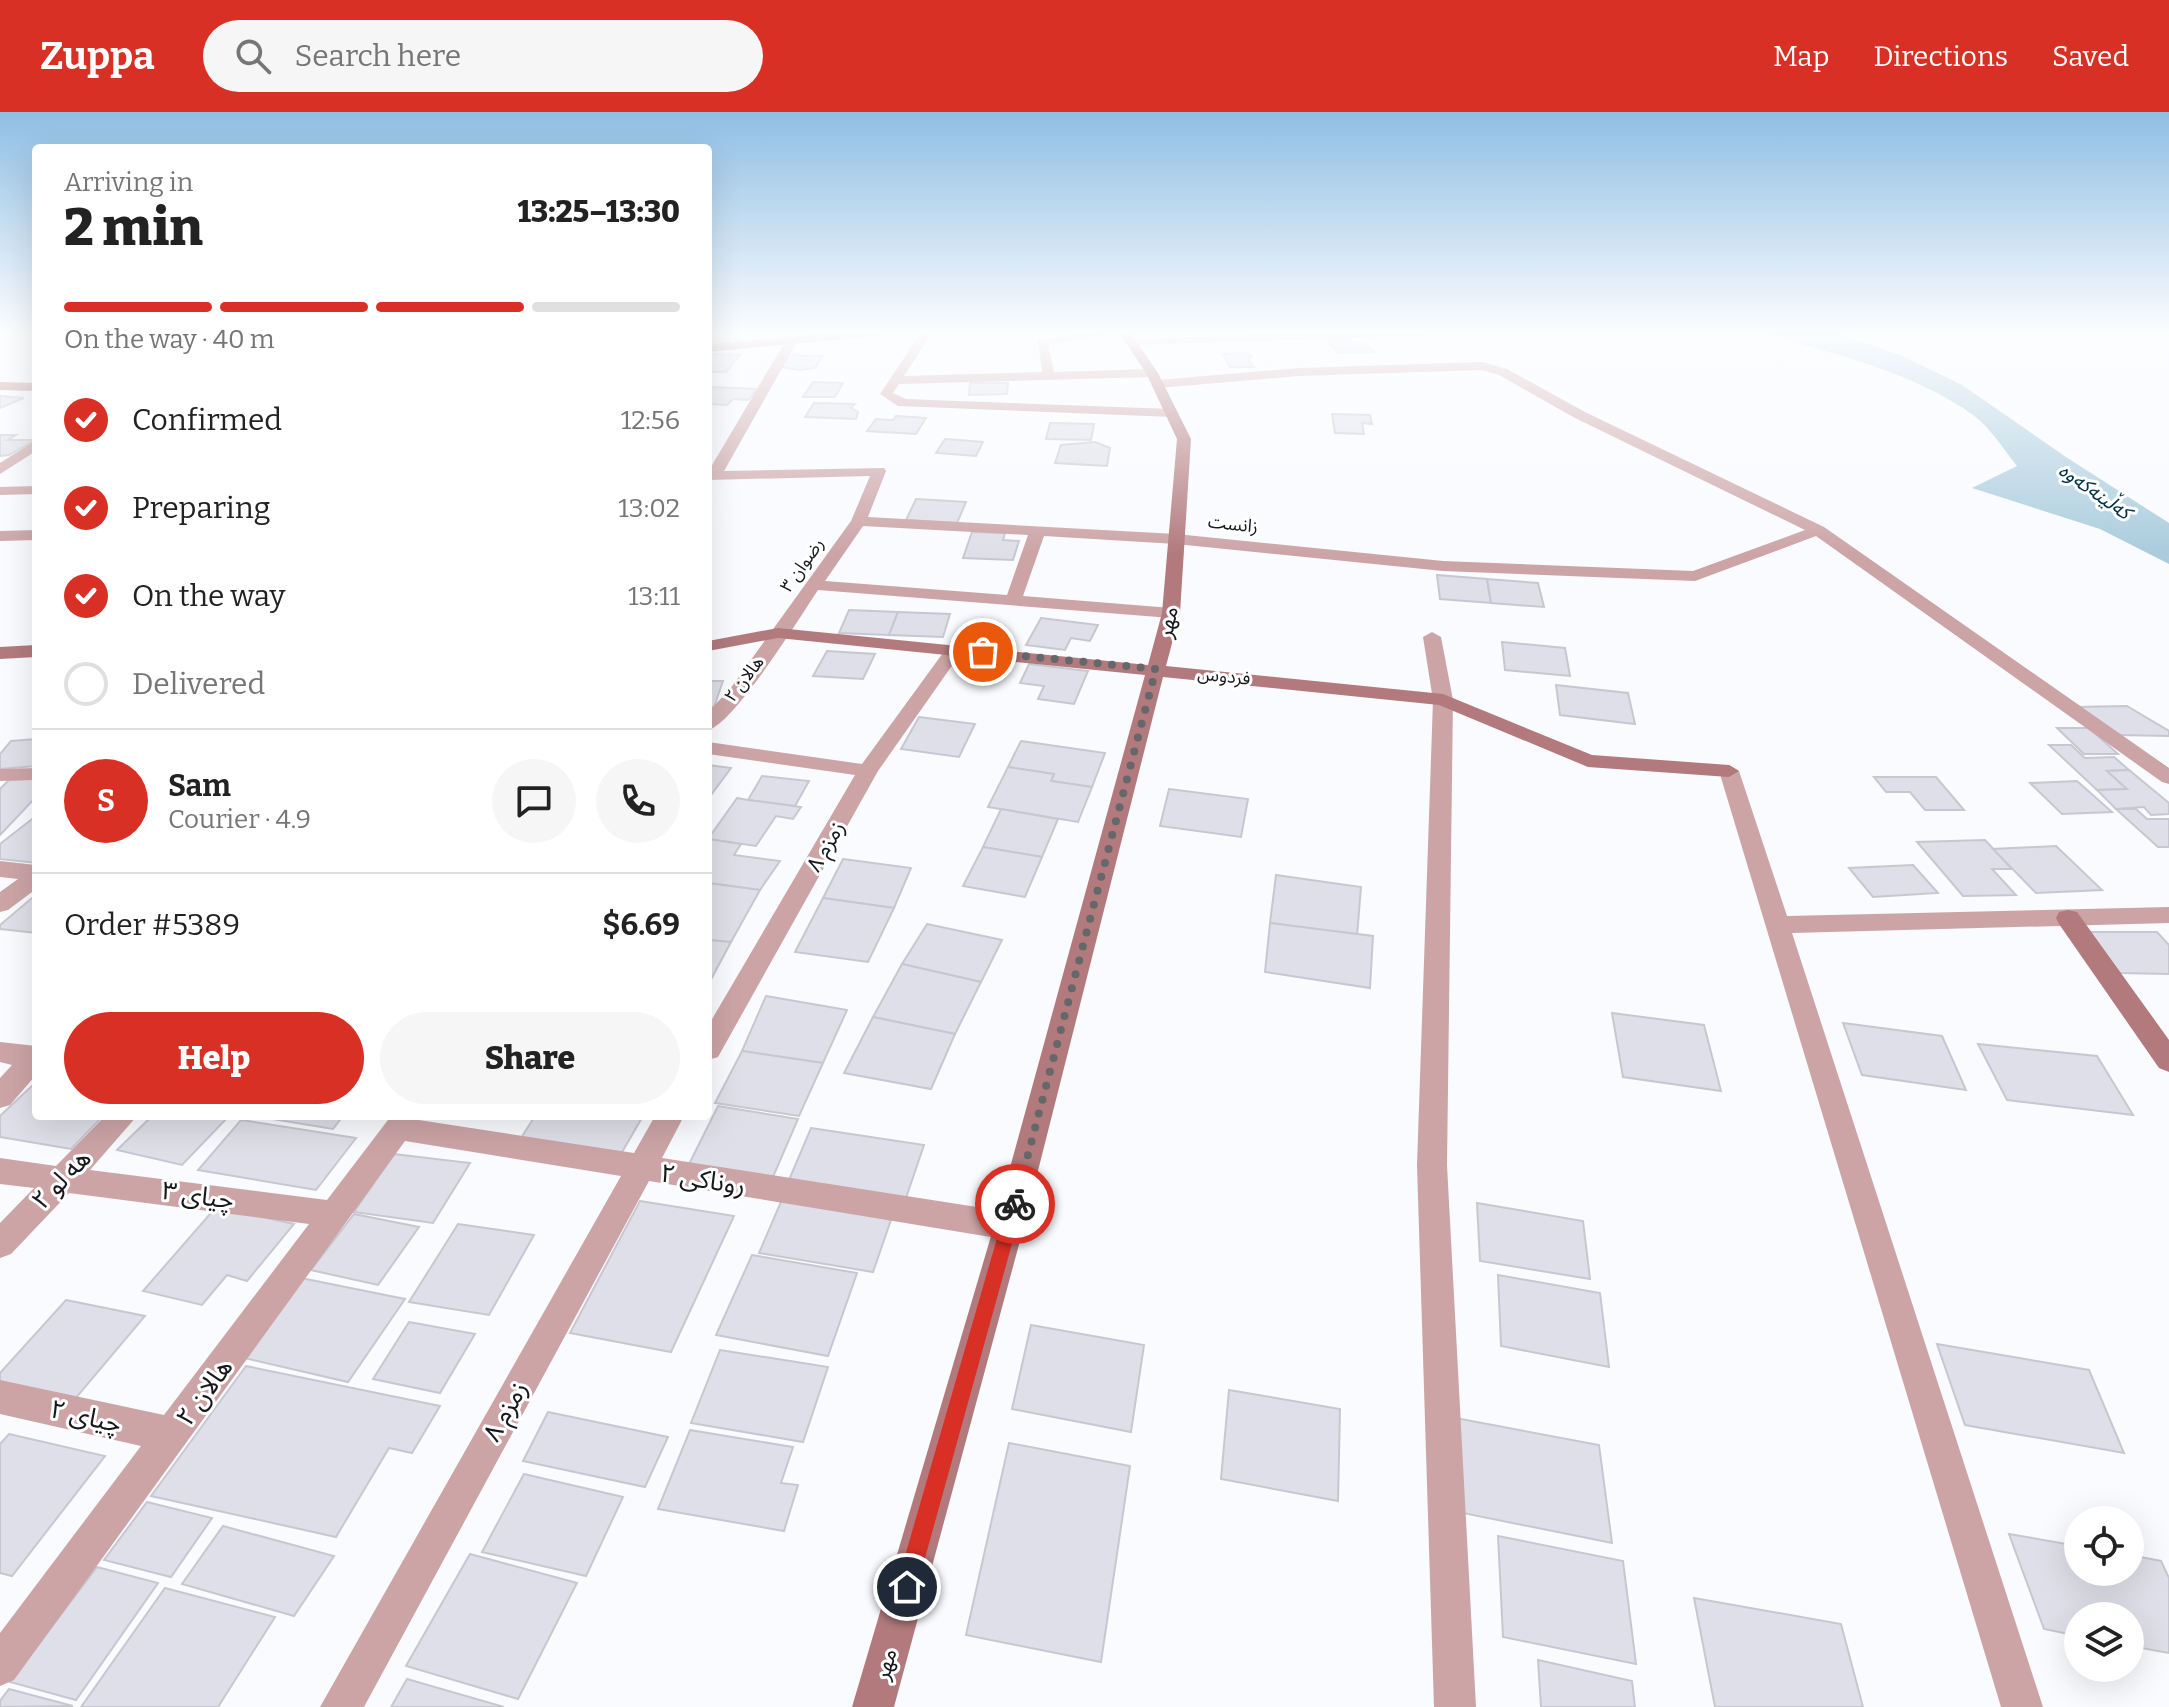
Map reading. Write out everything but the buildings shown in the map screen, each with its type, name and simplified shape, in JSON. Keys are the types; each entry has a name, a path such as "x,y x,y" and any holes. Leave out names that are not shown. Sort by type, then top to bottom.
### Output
{"street":[{"path":"712,474 753,405"},
{"path":"968,405 1172,413"},
{"name":"مهر","path":"873,1707 1009,1226 1171,613 1184,439 1168,405"},
{"path":"1563,405 1818,530 2169,778"},
{"path":"0,470 32,447"},
{"path":"712,476 879,471 859,521"},
{"path":"0,491 32,490"},
{"name":"زانست","path":"859,521 1176,539 1443,566 1695,576 1818,530"},
{"name":"رضوان ۳","path":"778,633 859,521"},
{"path":"1013,601 1037,533"},
{"path":"0,536 32,535"},
{"path":"814,585 1171,613"},
{"name":"فردوس","path":"712,645 778,633 1443,700 1588,761 1729,771 1777,925"},
{"name":"هالان ۲","path":"712,720 737,693 778,633"},
{"path":"1432,637 1443,700 1432,1165 1455,1707"},
{"name":"زمزم ۸","path":"712,1043 868,771 954,650"},
{"path":"0,653 32,651"},
{"path":"712,749 868,771"},
{"path":"0,775 32,774"},
{"path":"0,869 32,874"},
{"path":"0,904 32,878"},
{"path":"2022,1707 1777,925 2169,915"},
{"path":"2068,918 2169,1061"},
{"path":"0,1052 32,1057"},
{"path":"0,1097 32,1061"},
{"name":"هه لو ۲","path":"0,1244 119,1120"},
{"name":"زمزم ۸","path":"341,1707 668,1120"},
{"name":"هالان ۲","path":"0,1666 402,1122"},
{"name":"روناکی ۲","path":"402,1122 640,1169 1009,1226"},
{"name":"چیای ۳","path":"0,1171 62,1176 333,1214"},
{"name":"چیای ۲","path":"0,1397 173,1435"}],"water":[{"name":"کەڵینەکەوە","path":"1958,405 1992,405 2169,523 2169,564 2100,529 1972,488 2017,466 1973,415"}],"way so far":[{"path":"983,652 1156,669 1015,1204"}],"route":[{"path":"907,1587 1015,1204"}]}
